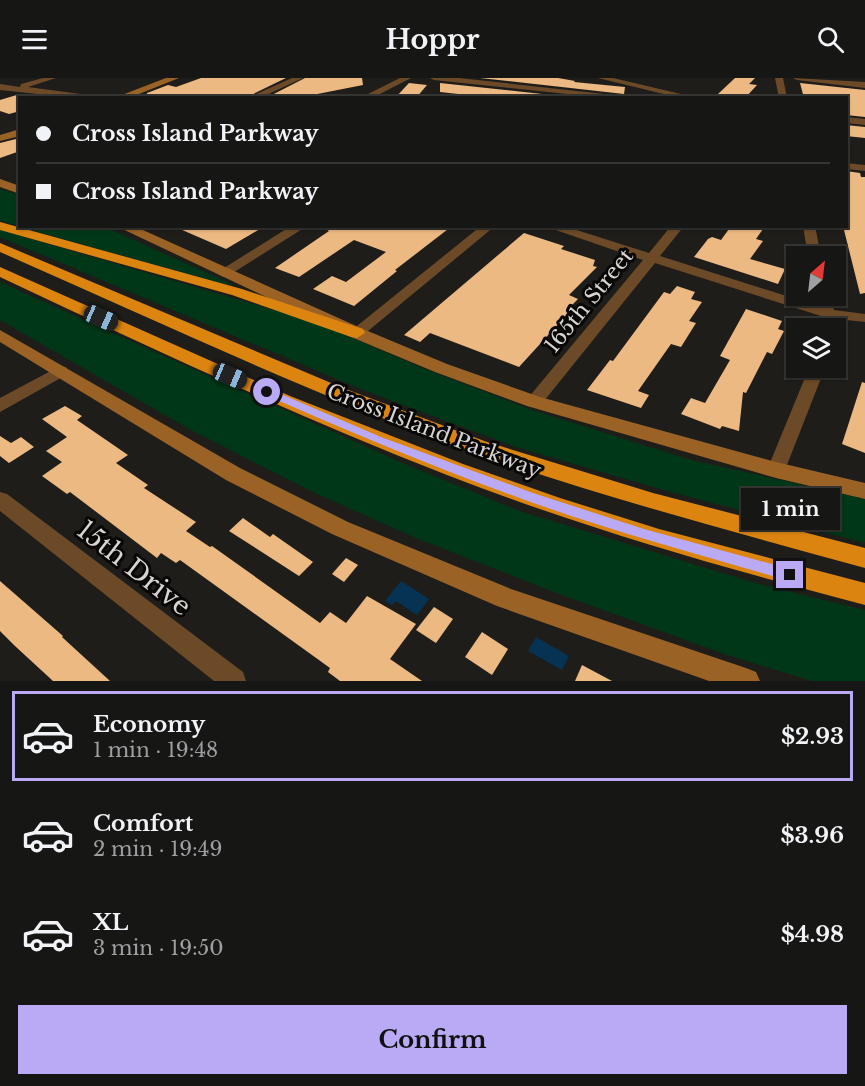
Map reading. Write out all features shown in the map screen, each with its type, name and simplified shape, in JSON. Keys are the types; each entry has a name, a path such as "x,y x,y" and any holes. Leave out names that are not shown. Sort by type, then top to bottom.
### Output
{"highway":[{"path":"0,226 231,291 357,333"},
{"name":"Cross Island Parkway","path":"0,247 296,375 459,439 616,491 865,558"},
{"name":"Cross Island Parkway","path":"0,271 315,413 480,479 644,534 865,594"}],"street":[{"path":"0,94 52,78"},
{"path":"124,96 175,78"},
{"path":"256,96 299,78"},
{"path":"368,96 407,78"},
{"path":"434,78 617,96"},
{"path":"602,78 685,96"},
{"path":"779,78 783,96"},
{"path":"797,78 865,85"},
{"path":"0,87 86,96"},
{"path":"848,120 865,122"},
{"path":"0,138 18,133"},
{"path":"848,166 865,168"},
{"path":"0,183 18,189"},
{"path":"126,228 357,333 441,368 534,402 776,470 865,491"},
{"path":"223,273 299,228"},
{"path":"357,333 487,228"},
{"path":"556,228 827,313 865,318"},
{"name":"165th Street","path":"534,402 676,228"},
{"path":"809,228 813,246"},
{"path":"825,306 828,318"},
{"path":"0,335 233,474 340,528 506,597 719,677 746,681"},
{"path":"0,406 60,370"},
{"path":"776,470 813,378"},
{"name":"15th Drive","path":"0,500 234,681"}],"green space":[{"path":"0,189 18,195 18,226 0,221"},
{"path":"24,228 107,228 234,285"},
{"path":"0,230 315,322 422,368 532,410 691,460 865,499 865,543 667,491 516,447 363,390 0,237"},
{"path":"0,282 400,462 520,511 755,583 865,610 865,681 812,681 724,654 554,592 416,538 311,491 191,430 0,320"}],"water":[{"path":"401,581 429,599 417,615 396,601 392,605 385,601"},
{"path":"536,637 569,656 562,670 528,651"}],"building":[{"path":"201,78 286,78 249,96 210,94 206,96 146,96 147,93 168,85 176,87"},
{"path":"305,78 362,78 363,85 307,96 270,96"},
{"path":"480,78 558,78 574,82 625,87 624,94"},
{"path":"735,78 755,78 749,84 757,85 747,96 718,94"},
{"path":"409,83 427,85 418,96 397,96"},
{"path":"440,83 560,96 477,96 440,92"},
{"path":"800,83 865,90 865,117 848,115 848,96 803,96"},
{"path":"20,94 18,112 9,114 0,111 0,100"},
{"path":"848,125 865,127 865,138 848,136"},
{"path":"18,138 18,152 0,158 0,143"},
{"path":"848,171 860,173 861,177 865,177 865,293 860,294 844,228 848,228"},
{"path":"178,228 262,228 226,249"},
{"path":"324,228 449,228 395,270 397,271 354,306 313,289 332,276 346,282 386,252 354,240 299,277 275,268 329,231"},
{"path":"734,228 764,228 756,239 763,241 750,259 785,269 778,284 694,257 708,239 712,237 721,240 729,229"},
{"path":"524,233 564,246 561,249 595,260 593,266 597,267 569,295 578,299 568,309 571,310 519,367 430,333 420,342 404,335"},
{"path":"677,286 695,292 691,299 702,302 689,321 696,323 681,347 671,344 638,391 649,395 641,408 587,390 610,360 613,361 664,292 670,294"},
{"path":"746,309 782,321 778,329 784,331 772,354 767,352 746,393 743,392 739,431 722,426 720,429 681,414 691,398 705,403 730,360 720,356"},
{"path":"862,382 865,383 865,453 842,444"},
{"path":"65,406 82,416 77,420 128,455 116,463 148,485 144,488 196,522 186,531 210,547 212,546 320,623 330,612 346,623 367,596 416,624 390,659 422,681 340,681 328,672 330,668 180,560 176,563 161,553 157,558 70,492 67,494 42,476 62,462 46,451 67,437 42,419"},
{"path":"0,436 11,443 21,437 34,447 9,463 0,456"},
{"path":"243,518 270,537 273,534 313,562 299,576 229,531"},
{"path":"346,558 358,565 344,582 332,574"},
{"path":"0,581 110,681 53,681 0,631"},
{"path":"434,607 453,619 436,643 416,630"},
{"path":"482,632 508,649 492,675 465,657"},
{"path":"582,665 612,681 575,681"}],"route":[{"path":"267,392 378,439 530,497 644,534 790,575"}]}
